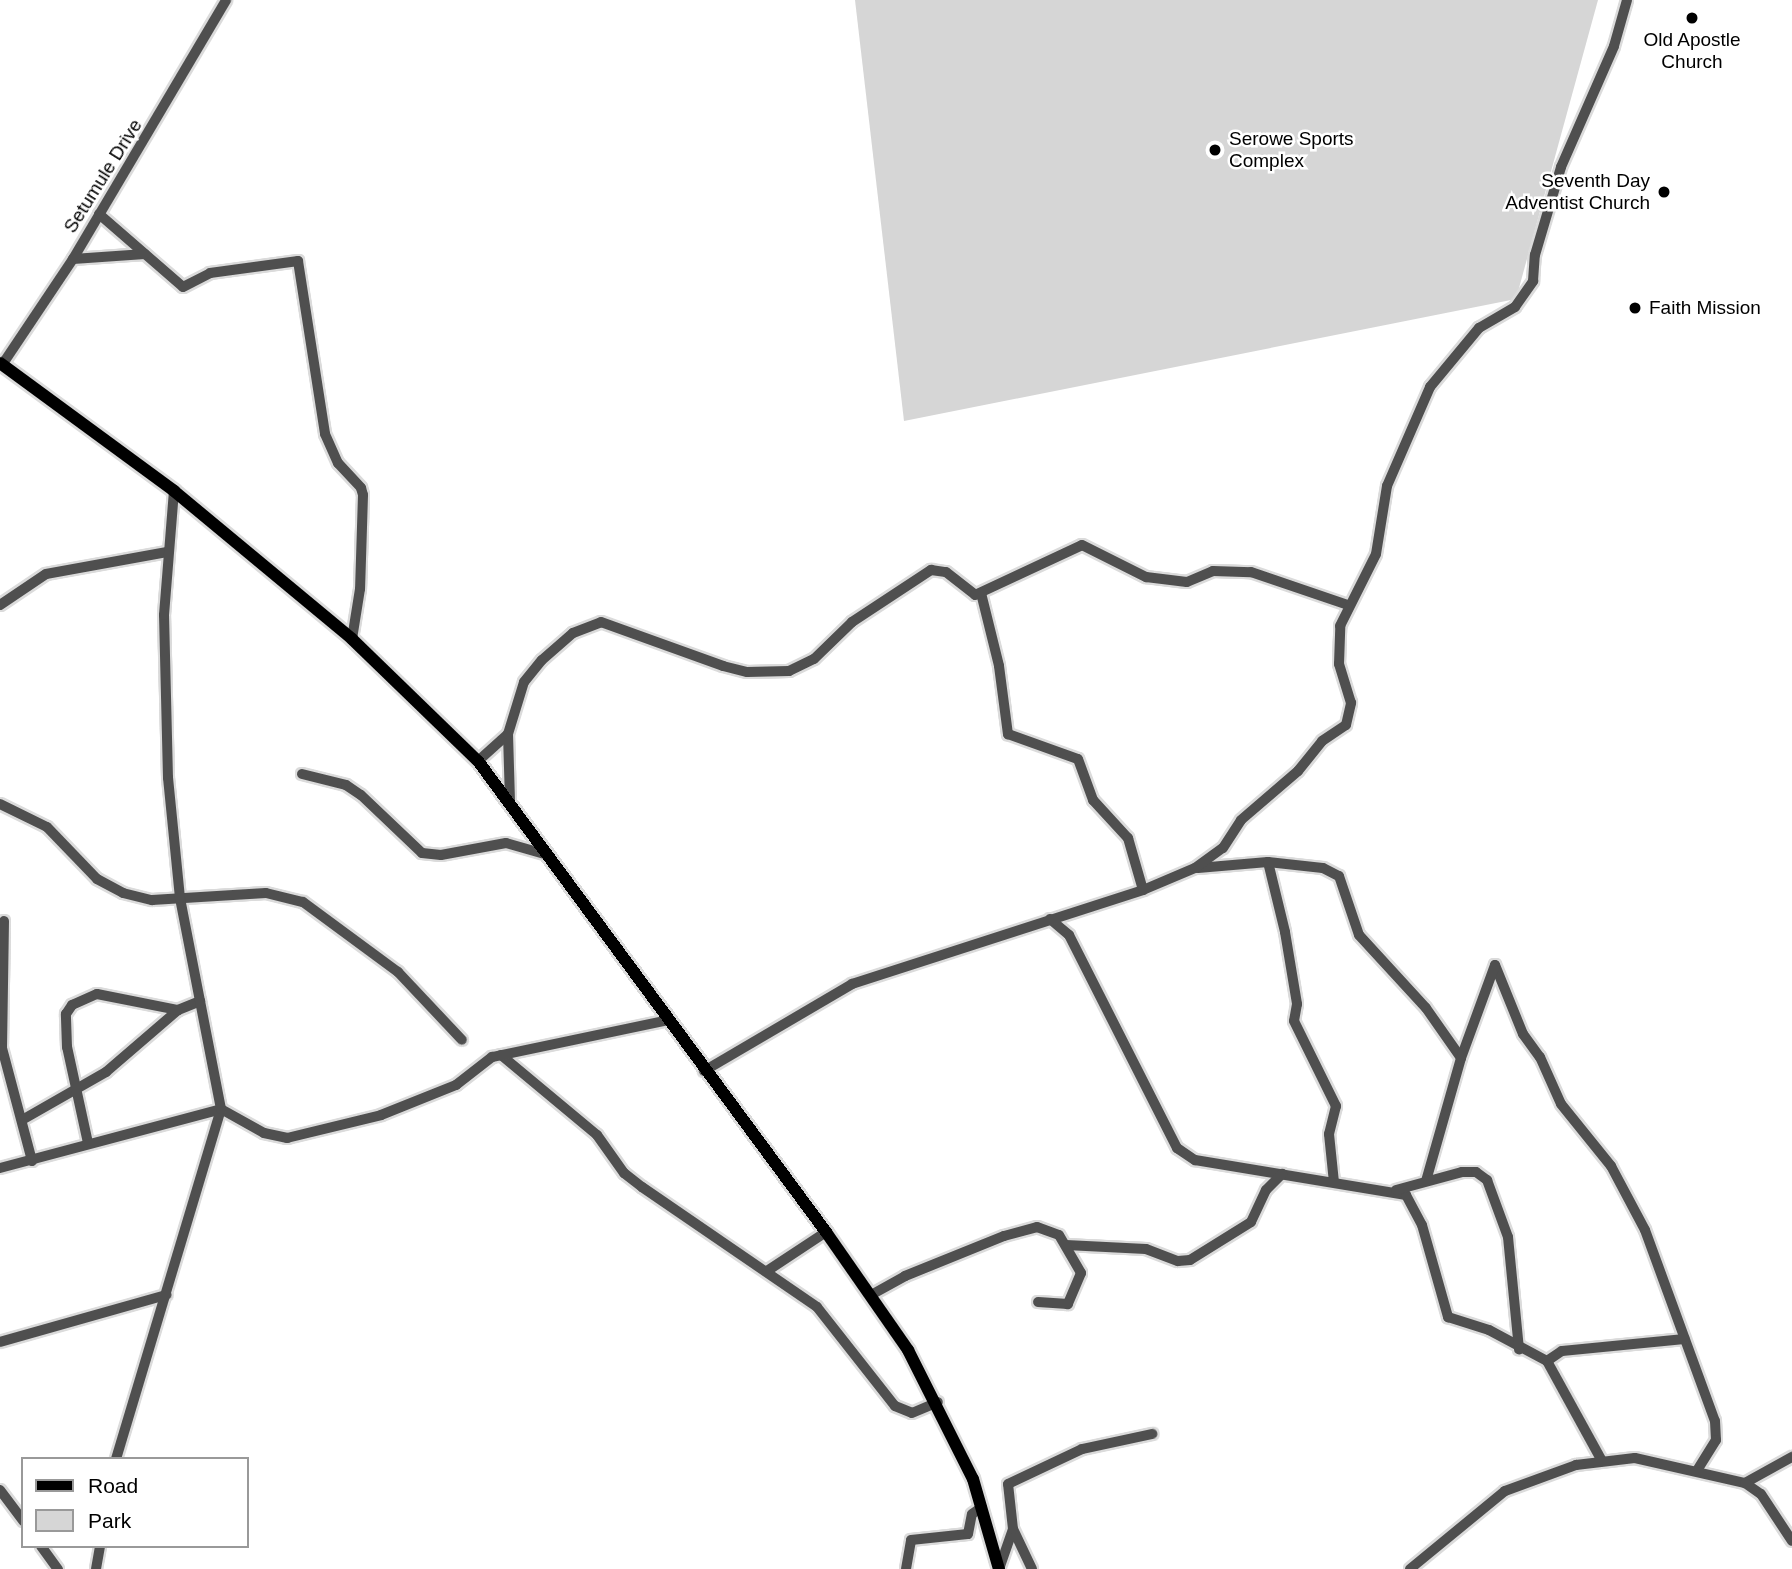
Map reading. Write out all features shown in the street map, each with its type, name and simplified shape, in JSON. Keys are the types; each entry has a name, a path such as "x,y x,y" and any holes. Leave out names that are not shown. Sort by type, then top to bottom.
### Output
{"main road":[{"path":"1,364 174,491 352,639 478,761 871,1295 938,1402 982,1507 999,1569"}],"street":[{"name":"Setumule Drive","path":"1,364 73,259 226,0"},
{"path":"704,1071 852,984 1143,890 1195,868 1223,848 1241,820 1298,771 1322,741 1346,725 1350,691 1339,664 1337,645 1348,605 1376,554 1384,495 1430,387 1479,328 1515,307 1533,281 1535,255 1561,167 1614,46 1627,0"},
{"path":"99,214 183,287 210,273 298,261 326,434 338,463 361,488 363,495 360,589 352,639"},
{"path":"73,259 145,254"},
{"path":"117,1457 221,1109 180,898 165,730 167,552 174,491"},
{"path":"510,803 508,734 524,682 542,660 590,624 601,622 747,672 789,671 814,659 852,622 932,570 946,572 968,594 981,593 1082,545 1146,577 1187,582 1213,571 1251,572 1348,605"},
{"path":"0,605 46,574 167,552"},
{"path":"981,593 999,666 1008,734 1078,759 1093,800 1128,838 1143,890"},
{"path":"478,761 508,734"},
{"path":"302,774 346,785 362,795 422,853 441,855 506,843 544,854"},
{"path":"0,804 47,827 110,887 152,900 266,893 303,902 398,972 462,1040"},
{"path":"1195,868 1268,862 1322,868 1339,876 1359,935 1426,1008 1461,1058"},
{"path":"1268,862 1285,932 1297,1004 1294,1021 1336,1106 1329,1134 1334,1182"},
{"path":"1050,919 1069,935 1177,1148 1195,1160 1396,1191 1406,1195 1418,1213 1448,1318 1489,1330 1519,1349 1547,1362 1602,1461"},
{"path":"2,927 2,1048 32,1161"},
{"path":"1426,1181 1461,1058 1495,965 1522,1034 1540,1057 1561,1104 1611,1166 1633,1207 1717,1431 1712,1450 1697,1471"},
{"path":"88,1143 74,1092 65,1025 72,1004 97,994 178,1010"},
{"path":"22,1120 74,1092 133,1052 178,1010 200,1001"},
{"path":"0,1168 221,1109 264,1133 287,1138 381,1115 436,1093 501,1055 669,1020"},
{"path":"501,1055 597,1135 624,1173 817,1307 895,1406 912,1413 938,1402"},
{"path":"1396,1191 1471,1171 1491,1186 1508,1237 1519,1349"},
{"path":"1066,1245 1146,1249 1178,1261 1190,1260 1251,1223 1266,1190 1282,1174"},
{"path":"871,1295 905,1276 1020,1230 1049,1228 1066,1245 1081,1268 1072,1300 1061,1306 1038,1302"},
{"path":"767,1271 827,1232"},
{"path":"0,1342 166,1295"},
{"path":"1547,1362 1562,1351 1684,1339"},
{"path":"1032,1569 1013,1529 1008,1484 1082,1449 1152,1433"},
{"path":"1745,1483 1792,1457"},
{"path":"1410,1569 1505,1492 1536,1477 1602,1461 1635,1458 1745,1483 1761,1494 1792,1541"},
{"path":"0,1490 21,1518"},
{"path":"906,1569 911,1540 962,1537 970,1531 972,1514 982,1507"},
{"path":"999,1569 1013,1529"},
{"path":"42,1548 58,1569"},
{"path":"96,1569 100,1548"}],"green space":[{"name":"Serowe Sports Complex","path":"855,0 1598,0 1516,299 904,421"}],"place":[{"name":"Old Apostle Church","path":"1692,18"},
{"name":"Serowe Sports Complex","path":"1215,150"},
{"name":"Seventh Day Adventist Church","path":"1664,192"},
{"name":"Faith Mission","path":"1635,308"}]}
